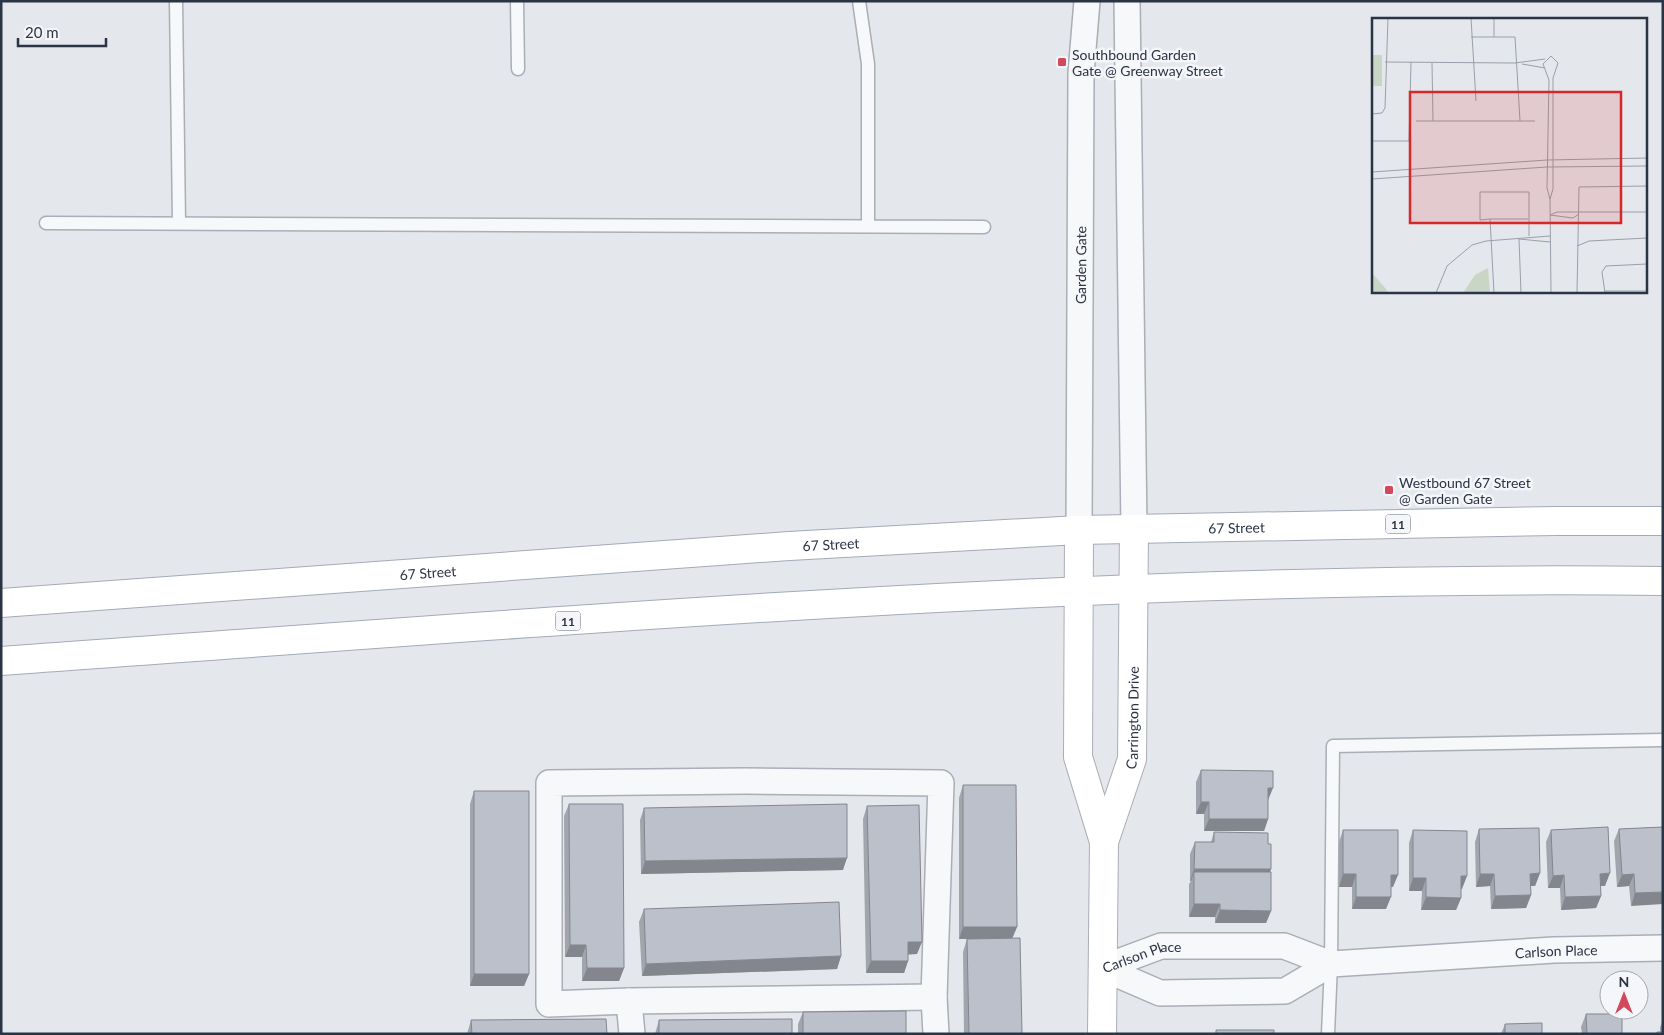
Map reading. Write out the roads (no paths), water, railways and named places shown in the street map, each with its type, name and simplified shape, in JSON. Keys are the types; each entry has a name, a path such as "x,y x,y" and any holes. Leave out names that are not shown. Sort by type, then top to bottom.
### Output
{"main road":[{"name":"67 Street","path":"1,602 789,546 1079,530 1548,521 1663,521"},
{"name":"Carrington Drive","path":"1102,1034 1104,842 1132,759 1134,529"},
{"name":"Carrington Drive","path":"1079,530 1078,757 1104,842"},
{"name":"11","path":"1,661 791,604 1134,588 1339,582 1663,580"}],"street":[{"name":"Garden Gate","path":"1079,530 1081,73 1087,1"},
{"path":"1127,1 1134,529"},
{"path":"934,997 549,1004 549,783 746,780 941,783 934,997 936,1034"},
{"name":"Carlson Place","path":"1102,968 1161,946 1284,946 1331,964 1554,950 1663,948"},
{"name":"Carlson Place","path":"1102,968 1160,993 1285,991 1331,964"},
{"path":"629,1002 632,1034"}],"lane":[{"path":"176,1 179,223"},
{"path":"517,1 518,69"},
{"path":"859,1 868,64 868,226"},
{"path":"46,222 984,227"},
{"path":"1328,1034 1331,964 1333,746 1663,740"}],"place":[{"name":"Southbound Garden Gate @ Greenway Street","path":"1062,62"},
{"name":"Westbound 67 Street @ Garden Gate","path":"1389,490"}]}
